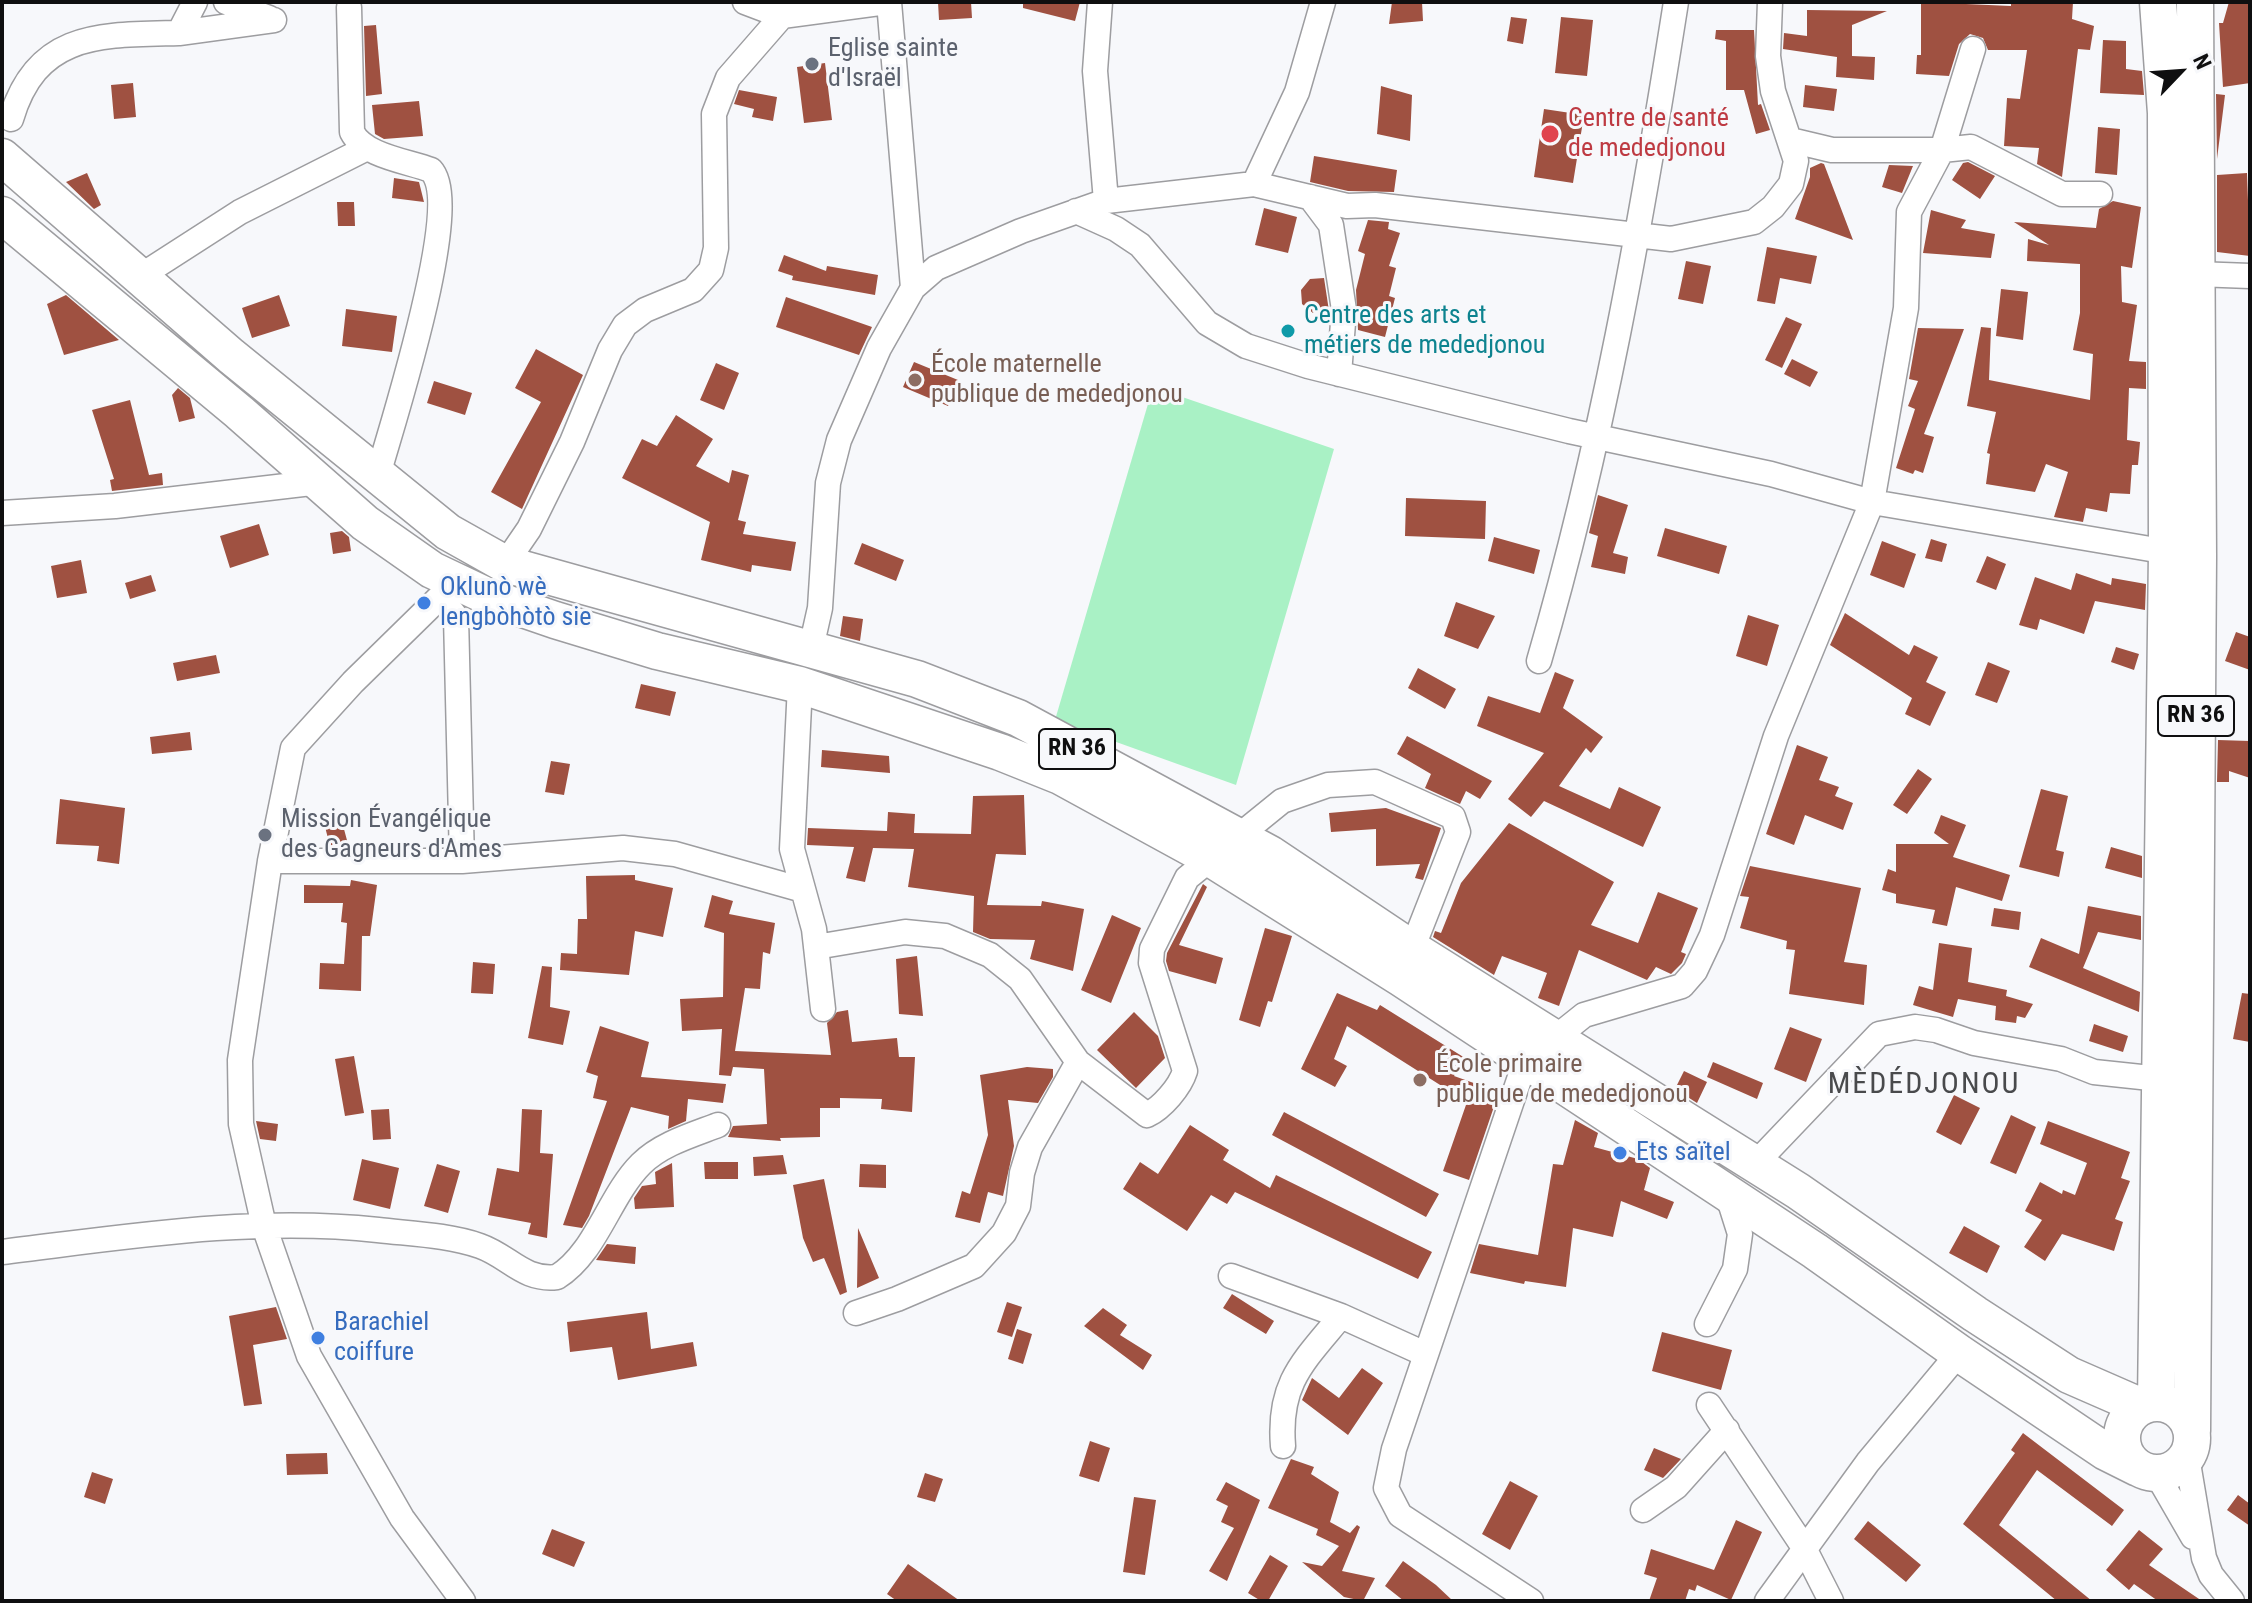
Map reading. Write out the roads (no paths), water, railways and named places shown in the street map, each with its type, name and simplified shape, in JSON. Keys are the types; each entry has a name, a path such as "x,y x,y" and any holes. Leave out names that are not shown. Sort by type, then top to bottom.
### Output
{"main road":[{"name":"RN 36","path":"2,157 139,277 448,532 505,564 917,679 1018,718 1224,847 1401,978 1815,1251 2106,1452 2168,1457 2182,554 2166,113 2158,2"},
{"name":"RN 36","path":"2,215 365,523 449,587 569,625 800,685 1000,752 1224,847 1270,854 1412,949 1755,1164 2069,1375 2148,1404 2196,274 2195,2"},
{"path":"2148,1404 2172,1406 2185,1416 2168,1457 2125,1454 2121,1437 2127,1419 2148,1404"}],"street":[{"path":"179,33 195,2"},
{"path":"5,117 29,77 45,59 72,44 105,34 179,33 274,20 226,2"},
{"path":"745,2 782,16 888,2 913,288"},
{"path":"1100,2 1095,71 1106,201"},
{"path":"1254,184 1297,92 1323,2"},
{"path":"1539,661 1571,552 1639,236 1676,2"},
{"path":"811,648 820,608 828,483 839,440 879,348 913,288 936,268 1106,201 1254,184 1347,206 1375,205 1671,239 1754,222 1773,207 1791,184 1796,161 1773,91 1768,56 1770,2"},
{"path":"349,7 352,132 357,141 367,148 431,170 438,177 440,189 439,232 424,313 378,475"},
{"path":"505,564 529,529 572,442 610,350 625,325 645,310 693,290 711,270 716,248 714,114 728,78 782,16"},
{"path":"1531,1601 1400,1515 1386,1488 1394,1449 1525,1062 1584,1015 1682,986 1695,971 1712,935 1776,736 1872,502 1906,308 1909,212 1942,150 1973,49"},
{"path":"1790,140 1832,150 1971,147 2062,194 2100,194"},
{"path":"139,277 240,212 367,148"},
{"path":"1310,197 1331,225 1344,310 1339,374"},
{"path":"1076,211 1116,229 1140,245 1207,323 1246,346 1339,374 1771,474 1872,502 2182,554"},
{"path":"2196,274 2250,276"},
{"path":"2,513 115,506 320,482"},
{"path":"449,587 456,617 462,861"},
{"path":"449,587 353,682 293,748 270,861 240,1060 241,1124 264,1226 309,1356 402,1518 463,1601"},
{"path":"800,685 792,849 816,947 823,1009"},
{"path":"816,947 905,932 945,936 990,955 1020,979 1078,1062 1147,1115 1154,1112 1182,1080 1183,1060 1151,963 1152,949 1187,878 1282,801 1328,785 1375,782 1453,817 1458,832 1412,949"},
{"path":"270,861 462,861 623,848 675,854 803,890"},
{"path":"1755,1164 1879,1034 1915,1027 1936,1030 1974,1043 2061,1059 2094,1072 2160,1079"},
{"path":"856,1313 974,1266 1004,1233 1018,1206 1022,1173 1030,1147 1078,1062"},
{"path":"2,1252 130,1235 264,1226 373,1229 452,1238 484,1247 525,1274 557,1277 574,1263 642,1162 669,1144 718,1125"},
{"path":"1707,1324 1735,1269 1740,1234 1728,1196"},
{"path":"1231,1276 1341,1316 1425,1354"},
{"path":"1283,1446 1281,1415 1291,1378 1341,1316"},
{"path":"1767,1601 1803,1546 1959,1353"},
{"path":"1709,1405 1803,1546 1831,1601"},
{"path":"1643,1510 1676,1487 1727,1430"},
{"path":"2168,1457 2211,1575 2232,1601"},
{"path":"2168,1457 2204,1558"}],"place":[{"name":"Eglise sainte d'Israël","path":"812,64"},
{"name":"Centre de santé de mededjonou","path":"1550,134"},
{"name":"Centre des arts et métiers de mededjonou","path":"1288,331"},
{"name":"École maternelle publique de mededjonou","path":"915,380"},
{"name":"Oklunò wè lengbòhòtò sie","path":"424,603"},
{"name":"Mission Évangélique des Gagneurs d'Ames","path":"265,835"},
{"name":"École primaire publique de mededjonou","path":"1420,1080"},
{"name":"Ets saïtel","path":"1620,1153"},
{"name":"Barachiel coiffure","path":"318,1338"}],"district":[{"name":"MÈDÉDJONOU","path":"1924,1085"}]}
